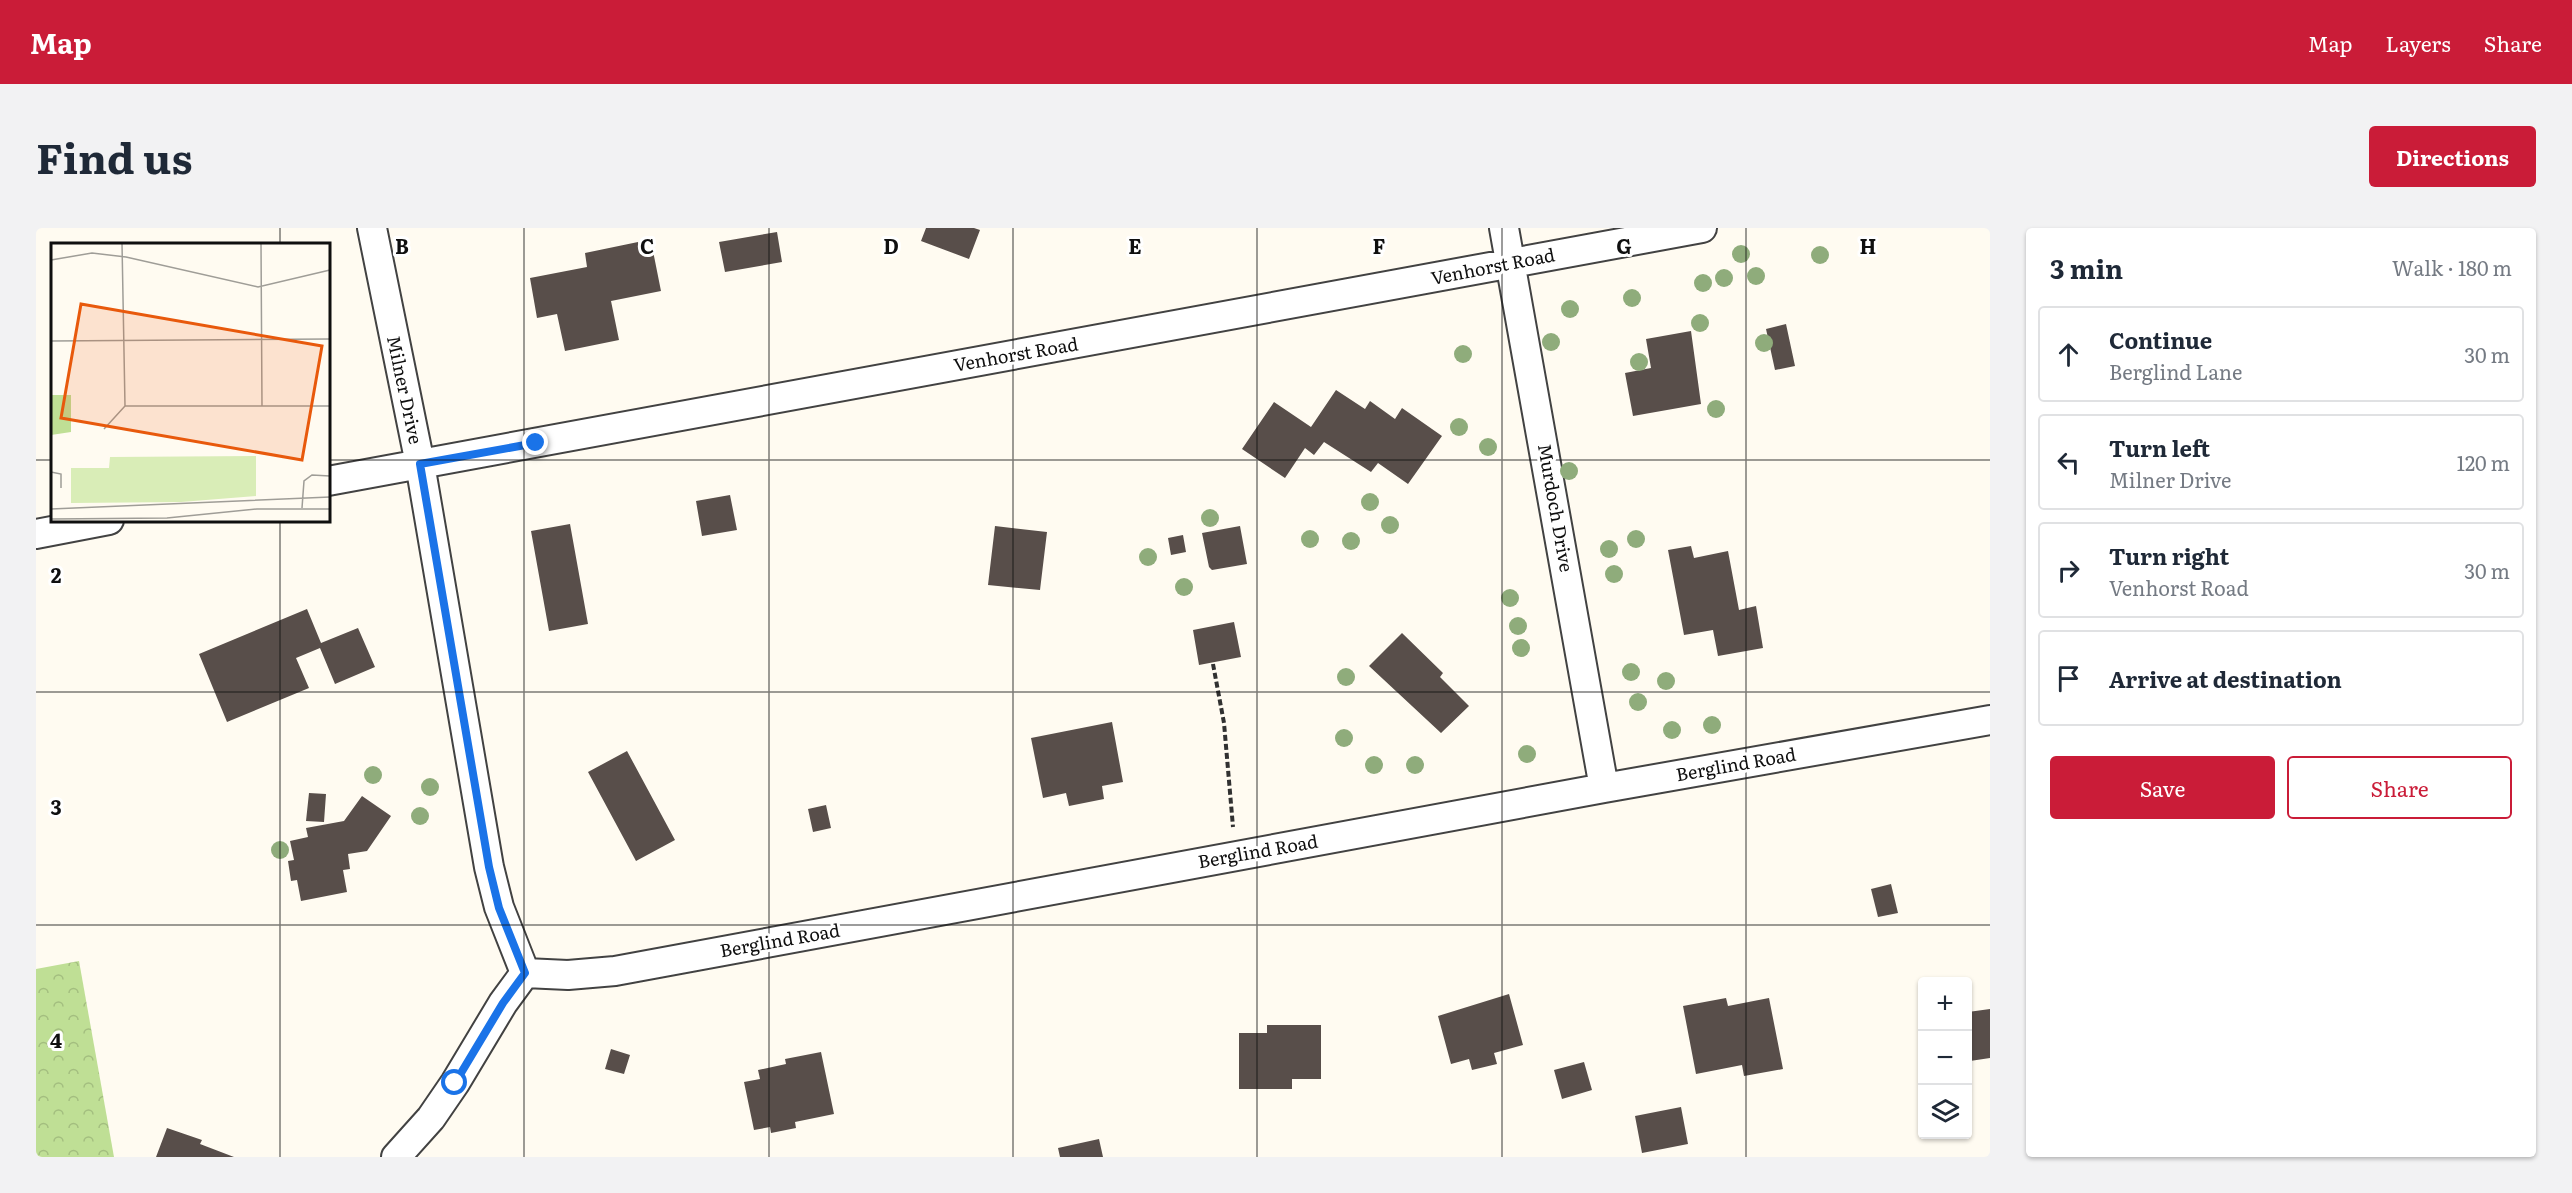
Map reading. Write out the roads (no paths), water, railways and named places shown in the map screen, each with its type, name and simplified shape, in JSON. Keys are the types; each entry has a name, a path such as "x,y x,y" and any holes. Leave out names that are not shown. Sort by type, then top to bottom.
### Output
{"street":[{"name":"Milner Drive","path":"372,228 420,464 489,867 499,908 525,973"},
{"name":"Murdoch Drive","path":"1504,228 1604,788"},
{"name":"Venhorst Road","path":"330,481 1702,228"},
{"path":"36,534 99,522"},
{"name":"Berglind Road","path":"525,973 568,975 615,971 1604,788 1990,720"},
{"path":"396,1157 430,1118 455,1083 503,1003 525,973"}]}
